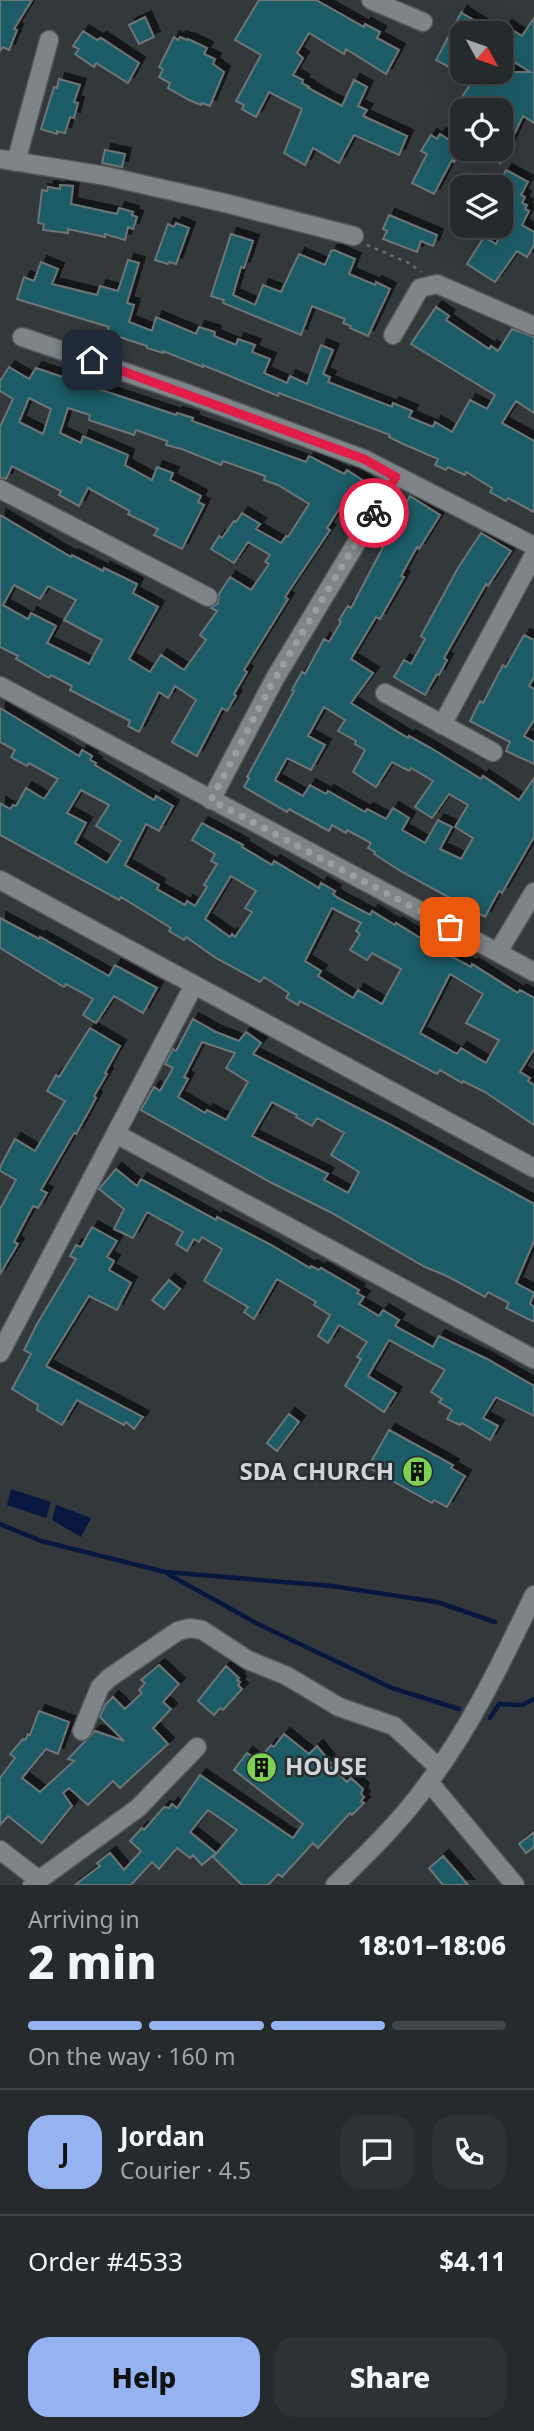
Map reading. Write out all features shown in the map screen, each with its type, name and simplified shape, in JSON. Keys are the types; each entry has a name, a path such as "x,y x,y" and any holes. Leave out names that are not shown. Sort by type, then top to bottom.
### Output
{"street":[{"path":"371,0 423,22"},
{"path":"49,40 8,160 106,176 354,236"},
{"path":"393,335 420,288 437,284 534,326"},
{"path":"22,337 172,388 364,459 534,546"},
{"path":"211,800 274,680 396,477"},
{"path":"0,489 208,597"},
{"path":"442,725 534,555"},
{"path":"0,686 534,972"},
{"path":"385,694 493,752"},
{"path":"0,880 534,1168"},
{"path":"498,952 534,892"},
{"path":"0,1353 194,985"},
{"path":"116,1134 534,1359"},
{"path":"335,1885 374,1847 434,1775 486,1691 534,1595"},
{"path":"82,1731 94,1696 109,1678 178,1630 202,1630 248,1660 287,1676 339,1707 394,1726 434,1775 514,1885"},
{"path":"0,1850 35,1882 138,1808 197,1747"}],"path":[{"path":"354,236 363,243 409,263 437,284"}],"water":[{"path":"11,1489 51,1502 46,1518 7,1505"},
{"path":"56,1505 91,1518 81,1537 52,1520"}],"building":[{"path":"0,0 32,0 14,29 17,30 9,50 3,47 0,51"},
{"path":"259,0 316,0 364,27 365,24 380,32 377,38 399,50 386,74 346,49 344,54 309,33 297,53 303,58 293,75 303,80 302,83 308,88 342,106 354,80 367,87 358,106 367,110 363,116 407,136 399,155 354,135 339,163 313,148 305,165 284,153 302,109 269,92 256,117 242,109 244,105 236,101 261,55 235,40"},
{"path":"462,11 475,21 457,21"},
{"path":"145,17 154,37 139,44 129,25"},
{"path":"534,18 534,123 523,116 513,137 513,98 462,97 470,84 513,84 513,72 530,72 513,61 513,30 522,36"},
{"path":"83,31 97,40 101,38 139,63 128,83 96,63 94,67 75,54 79,49 73,46"},
{"path":"450,34 450,68 436,60"},
{"path":"174,37 178,40 180,37 188,39 207,48 204,54 215,59 213,64 224,72 210,106 189,100 168,88 170,83 159,77 163,69 159,67"},
{"path":"59,79 80,85 74,102 78,103 74,118 70,117 65,133 57,131 57,134 41,129"},
{"path":"440,134 450,141 451,161 434,194 412,183 427,154 421,151 431,135 437,139"},
{"path":"105,150 125,154 122,167 102,163"},
{"path":"506,170 528,182 521,195 525,197 522,203 527,205 525,209 529,211 522,225 534,232 534,245 527,257 517,251 495,282 467,264 483,238 496,244 499,238 513,238 513,175 503,175"},
{"path":"60,185 73,186 71,204 117,214 119,208 133,212 132,215 137,217 133,229 128,227 125,240 105,234 105,237 68,229 68,233 43,230 44,224 38,223 42,190 47,191 48,187 60,189"},
{"path":"389,215 437,235 433,246 421,241 417,252 383,239 387,231 383,229"},
{"path":"176,223 189,228 176,264 155,260 168,224 174,227"},
{"path":"231,234 253,241 244,268 241,267 233,295 255,305 263,285 281,292 299,254 325,265 334,250 355,259 349,274 390,289 368,336 343,323 345,319 312,306 301,335 211,296"},
{"path":"128,260 139,263 127,303 134,305 129,322 152,331 156,317 196,334 199,327 215,332 214,336 236,345 238,339 255,345 252,352 270,359 264,373 287,383 290,376 307,384 321,345 333,350 323,374 330,377 328,382 392,407 393,403 412,411 409,417 433,427 435,422 452,432 470,400 487,409 495,395 411,344 436,307 449,316 446,320 489,349 491,346 498,351 512,329 534,337 534,413 516,401 502,423 534,441 534,512 490,492 492,488 466,472 465,475 448,467 446,470 435,465 438,459 389,437 390,435 279,393 278,396 203,365 107,333 109,327 17,299 24,277 34,281 41,262 58,269 52,284 97,295 100,286 118,291"},
{"path":"9,367 29,379 36,368 176,415 177,413 193,418 192,421 306,462 309,456 344,474 347,470 373,487 360,508 345,500 327,528 330,530 285,597 288,599 244,670 247,672 234,694 236,696 227,711 222,708 197,756 172,742 196,700 175,686 168,698 159,692 139,732 128,726 130,721 70,690 72,686 51,675 49,678 0,647 0,515 71,557 72,555 103,571 104,568 137,584 133,593 158,607 129,659 150,672 161,655 184,670 206,640 200,635 217,611 211,608 218,603 219,594 230,577 251,590 269,564 265,562 270,555 248,542 234,563 211,549 219,536 222,538 242,513 260,524 256,529 281,543 288,537 309,504 278,485 264,480 265,476 223,461 221,465 166,445 167,441 136,430 134,435 89,420 90,415 68,408 60,433 81,443 83,436 128,455 125,465 152,480 157,467 173,473 170,480 201,496 198,502 204,505 182,549 154,535 158,529 128,514 130,511 88,488 79,506 59,495 61,491 12,466 6,479 0,478 0,427 13,399 0,391 0,381","holes":["29,398 51,409 43,434 19,422","14,585 40,599 48,586 76,600 64,620 102,640 89,664 47,643 56,626 31,613 28,619 3,605"]},
{"path":"410,496 440,515 419,549 417,547 401,576 404,577 380,619 376,617 351,659 373,673 351,703 481,779 483,776 519,800 534,778 534,837 485,917 402,872 374,854 375,852 368,848 371,843 347,830 346,833 332,825 329,831 289,809 287,812 244,787 302,672 305,674 324,639 329,642 348,606 351,608","holes":["324,707 345,720 338,731 356,741 355,744 365,750 353,772 376,787 392,762 409,771 411,768 433,781 415,807 432,818 449,794 468,805 455,827 473,838 461,859 440,849 452,827 438,820 425,843 402,830 409,818 393,808 386,819 367,809 365,812 328,791 326,794 310,785 303,796 275,780 287,758 311,770 325,745 308,736"]},
{"path":"481,533 511,551 488,586 486,584 444,658 447,660 439,675 437,674 425,695 394,677 404,660 411,664 425,639 421,636 458,568"},
{"path":"524,635 534,640 534,677 529,686 534,689 534,720 524,736 534,742 534,764 506,751 510,742 470,721 480,701 483,703 503,665 506,667"},
{"path":"0,708 79,756 82,750 92,756 90,760 96,763 95,765 154,800 156,796 173,806 159,831 146,824 125,865 159,885 157,889 185,905 187,901 195,906 217,864 211,861 215,854 192,840 202,823 243,845 242,847 272,865 274,861 319,888 321,883 335,891 333,894 338,898 370,915 372,911 395,925 396,923 441,951 471,967 472,964 518,993 520,990 534,998 534,1049 520,1072 530,1078 528,1081 534,1085 534,1125 485,1092 440,1070 437,1074 300,1001 298,1005 286,998 289,993 264,977 260,982 216,958 186,937 184,940 169,931 171,928 121,897 119,900 0,835 0,803 10,809 13,805 16,806 26,788 44,799 58,779 29,763 27,766 11,757 15,750 0,742","holes":["81,790 109,805 96,826 121,841 107,863 75,843 86,823 67,813","231,876 256,891 245,908 252,912 235,937 232,934 230,937 205,919","332,908 361,923 356,931 360,934 350,950 367,960 372,953 401,969 382,1004 358,990 353,998 318,976 321,971 305,961","450,974 483,994 466,1023 499,1040 486,1063 461,1048 457,1054 420,1033"]},
{"path":"0,918 109,976 115,965 157,988 143,1013 114,996 96,1023 83,1015 93,999 66,984 64,987 0,948"},
{"path":"193,1019 239,1041 246,1032 261,1043 253,1054 393,1126 534,1204 534,1241 516,1283 534,1293 530,1304 534,1307 534,1322 506,1308 509,1303 488,1292 485,1297 425,1267 330,1212 141,1110 154,1087 160,1091 173,1068 165,1064 173,1049 176,1051","holes":["202,1042 235,1053 226,1068 248,1082 226,1120 207,1110 205,1113 178,1097 188,1079 184,1077","272,1102 312,1126 317,1118 344,1133 331,1155 359,1172 348,1193 324,1180 328,1174 252,1136"]},
{"path":"90,1028 120,1046 84,1120 41,1190 47,1193 38,1208 33,1206 14,1242 18,1244 0,1274 0,1209 16,1180 0,1171 0,1167 15,1139 35,1151 65,1101 47,1091"},
{"path":"116,1169 137,1186 141,1179 216,1220 217,1217 271,1245 310,1268 321,1268 359,1290 357,1293 364,1297 359,1304 379,1316 383,1310 399,1320 395,1326 433,1347 439,1336 534,1386 534,1416 496,1397 483,1418 498,1426 490,1440 462,1423 460,1425 447,1419 452,1410 439,1402 442,1399 431,1392 445,1370 389,1340 368,1376 396,1393 384,1412 345,1386 361,1359 357,1357 367,1342 339,1325 328,1343 318,1336 330,1315 314,1305 316,1302 277,1279 254,1319 244,1312 248,1307 204,1281 222,1249 202,1237 199,1242 194,1239 187,1251 176,1244 183,1232 147,1212 133,1238 114,1229 124,1209 99,1189"},
{"path":"92,1227 117,1241 107,1257 114,1261 109,1270 131,1283 117,1310 89,1296 46,1366 143,1417 134,1429 126,1422 124,1425 77,1400 62,1425 37,1410 38,1405 12,1389 31,1354 24,1350 76,1259 70,1256 76,1245 81,1247"},
{"path":"169,1280 180,1289 164,1309 152,1300"},
{"path":"289,1414 299,1422 277,1451 267,1443"},
{"name":"SDA CHURCH","path":"389,1430 453,1465 451,1468 465,1476 447,1507 434,1500 432,1503 368,1467"},
{"path":"159,1665 179,1684 163,1702 171,1709 153,1728 168,1744 120,1788 113,1781 88,1805 69,1788 63,1793 72,1806 42,1843 8,1816 0,1825 0,1778 15,1758 10,1754 28,1734 30,1735 39,1711 69,1722 58,1754 46,1749 22,1778 40,1792 74,1761 68,1759 95,1731 124,1741 100,1717 105,1705 113,1697 125,1709 142,1693 139,1690 145,1683 141,1680"},
{"path":"226,1666 239,1678 238,1685 242,1689 223,1710 220,1708 214,1715 198,1701"},
{"path":"284,1734 309,1754 317,1746 331,1763 329,1765 347,1782 351,1778 363,1789 361,1794 364,1797 361,1801 364,1803 352,1815 350,1813 318,1848 313,1843 282,1877 278,1874 268,1885 242,1885 213,1857 237,1830 208,1810 190,1832 216,1853 202,1865 193,1855 190,1858 177,1848 159,1869 152,1862 131,1885 75,1885 100,1866 97,1863 110,1853 124,1870 141,1851 130,1841 142,1828 144,1830 164,1807 169,1808 172,1804 177,1808 200,1775 293,1838 303,1824 234,1770 247,1753 258,1761"},
{"path":"534,1832 534,1847 526,1853 519,1844"},
{"path":"443,1856 468,1885 443,1885 429,1868"}],"waterway":[{"path":"0,1524 41,1541 165,1572 332,1586 437,1602 495,1622"},
{"path":"168,1574 258,1624 392,1688 459,1709"},
{"path":"490,1718 499,1704 522,1705 534,1699"}],"way so far":[{"path":"374,513 274,680 211,800 450,927"}],"place":[{"name":"SDA CHURCH","path":"417,1472"},
{"name":"HOUSE","path":"262,1767"}],"route":[{"path":"92,360 364,459 396,477 374,513"}]}
